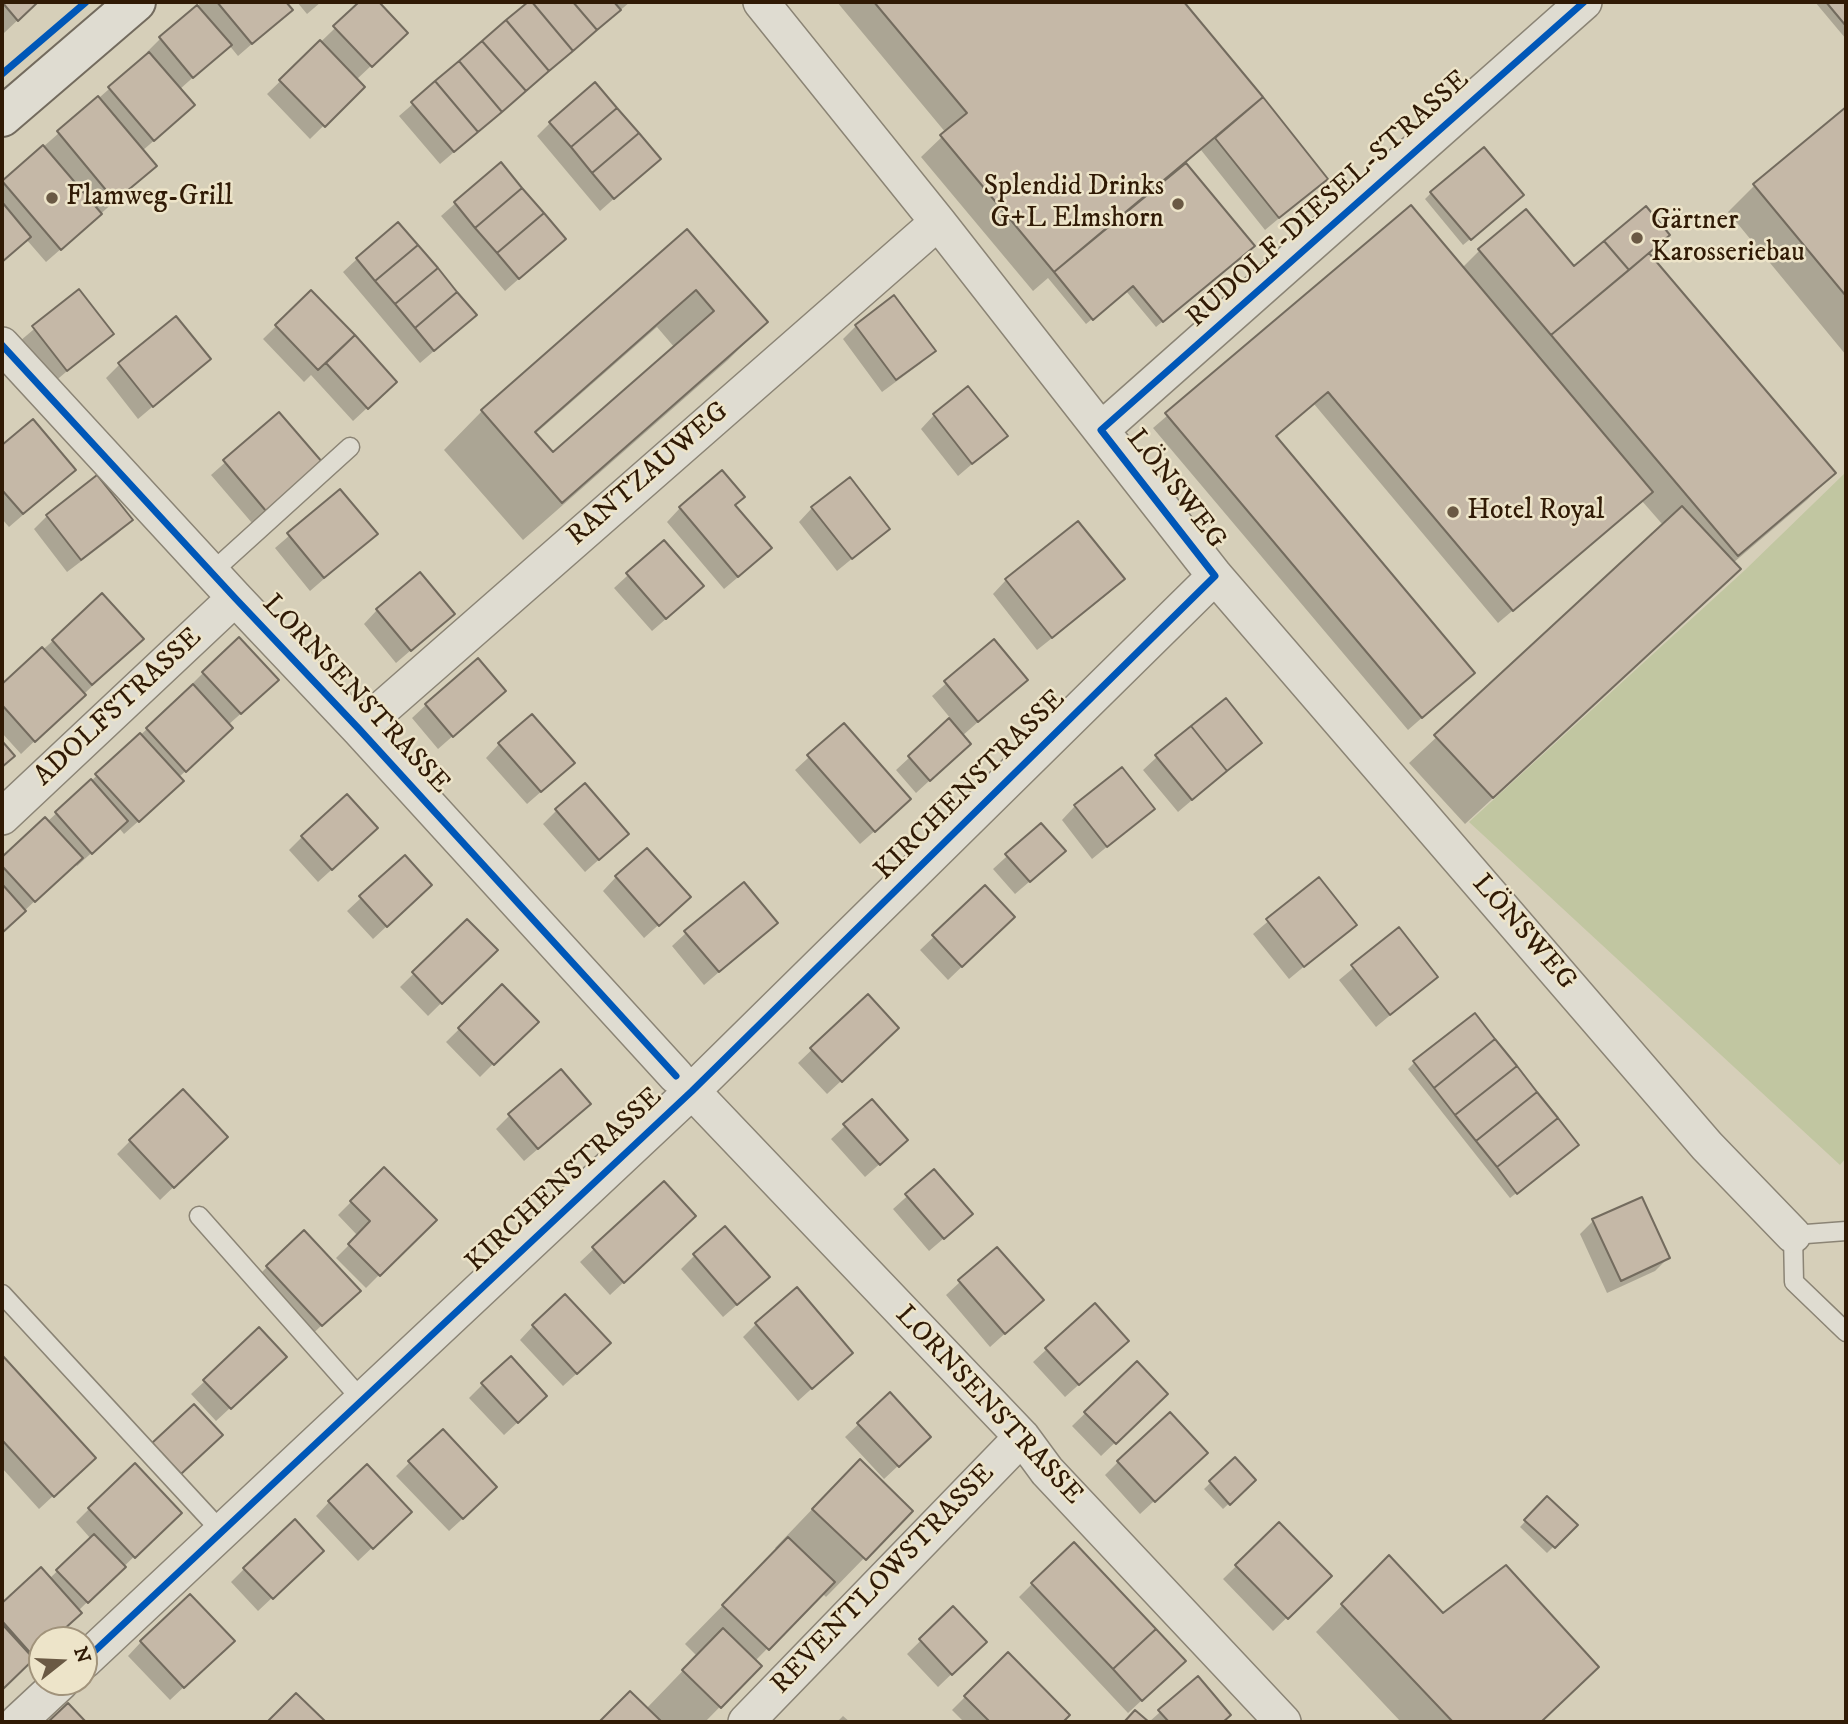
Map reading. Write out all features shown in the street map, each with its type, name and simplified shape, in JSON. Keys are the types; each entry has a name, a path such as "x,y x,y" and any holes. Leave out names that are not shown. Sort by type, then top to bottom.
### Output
{"main road":[{"path":"2,117 136,2"}],"street":[{"name":"LÖNSWEG","path":"761,2 938,222 1215,576 1707,1146 1793,1234"},
{"name":"RUDOLF-DIESEL-STRASSE","path":"1101,429 1584,2"},
{"name":"RANTZAUWEG","path":"359,729 938,222"},
{"name":"LORNSENSTRASSE","path":"2,345 684,1083 1022,1437 1046,1471 1283,1722"},
{"name":"KIRCHENSTRASSE","path":"98,1648 362,1400 684,1083 1215,576"},
{"name":"ADOLFSTRASSE","path":"2,817 235,598"},
{"name":"REVENTLOWSTRASSE","path":"746,1722 1022,1437"},
{"path":"18,1722 46,1696"}],"lane":[{"path":"212,572 350,447"},
{"path":"199,1216 362,1400"},
{"path":"1846,1231 1793,1234 1794,1282 1846,1332"},
{"path":"2,1294 222,1532"}],"green space":[{"path":"1846,472 1846,1158 1840,1165 1469,822 1745,570"}],"building":[{"path":"2,2 38,2 18,21"},
{"path":"217,2 286,2 293,10 252,44"},
{"path":"359,2 379,2 408,33 372,67 333,26"},
{"path":"528,2 532,2 573,51 549,71 506,20"},
{"path":"532,2 573,2 597,30 573,51"},
{"path":"573,2 614,2 621,10 597,30"},
{"path":"874,2 1184,2 1263,97 1054,272 940,135 967,113"},
{"path":"1826,2 1846,2 1846,26"},
{"path":"197,5 232,45 193,78 159,37"},
{"path":"506,20 549,71 526,91 482,41"},
{"path":"320,40 365,87 325,127 279,80"},
{"path":"482,41 526,91 502,112 459,61"},
{"path":"149,52 195,105 154,141 108,87"},
{"path":"459,61 502,112 478,132 435,81"},
{"path":"435,81 478,132 454,152 411,102"},
{"path":"595,82 617,108 571,147 549,122"},
{"path":"98,96 157,166 115,201 57,131"},
{"path":"1263,97 1328,179 1279,218 1215,138"},
{"path":"1846,107 1846,296 1753,184"},
{"path":"617,108 639,133 592,173 571,147"},
{"path":"639,133 661,159 614,199 592,173"},
{"name":"Flamweg-Grill","path":"43,145 102,214 61,250 2,181"},
{"path":"1484,147 1524,195 1471,240 1430,192"},
{"path":"501,162 522,188 475,228 454,202"},
{"name":"Splendid Drinks G+L Elmshorn","path":"1186,163 1255,246 1163,322 1133,286 1093,320 1054,272"},
{"path":"522,188 544,213 497,253 475,228"},
{"path":"2,202 31,237 2,262"},
{"name":"Hotel Royal","path":"1411,205 1653,492 1513,611 1328,392 1276,436 1475,673 1422,718 1165,413"},
{"name":"Gärtner Karosseriebau","path":"1646,206 1670,235 1629,270 1604,241"},
{"path":"1526,209 1574,266 1604,241 1629,270 1551,335 1478,249"},
{"path":"544,213 566,239 519,279 497,253"},
{"path":"398,222 418,245 375,281 356,258"},
{"path":"687,229 768,322 562,503 481,410","holes":["696,290 714,311 553,452 535,432"]},
{"path":"418,245 438,268 395,304 375,281"},
{"path":"1649,253 1836,473 1738,556 1551,335"},
{"path":"438,268 457,292 415,328 395,304"},
{"path":"79,289 114,334 67,371 32,326"},
{"path":"311,290 355,335 318,370 275,325"},
{"path":"457,292 477,315 434,351 415,328"},
{"path":"894,295 936,351 896,380 855,325"},
{"path":"176,316 211,359 153,407 118,363"},
{"path":"355,335 397,382 368,409 326,363"},
{"path":"968,386 1008,436 972,464 933,414"},
{"path":"279,412 323,463 266,511 223,460"},
{"path":"33,419 76,470 23,514 2,490 2,445"},
{"path":"722,470 745,497 735,505 772,548 738,577 679,507"},
{"path":"97,475 133,520 81,560 46,515"},
{"path":"850,477 890,529 852,559 811,507"},
{"path":"340,489 378,534 324,578 287,533"},
{"path":"1682,506 1741,569 1493,798 1434,735"},
{"path":"1078,521 1125,579 1052,638 1005,579"},
{"path":"664,540 704,586 666,619 626,573"},
{"path":"420,572 455,614 411,651 376,609"},
{"path":"102,593 144,639 92,685 52,640"},
{"path":"239,637 279,680 241,714 202,672"},
{"path":"994,639 1028,680 978,722 944,681"},
{"path":"42,647 86,695 35,742 2,705 2,684"},
{"path":"478,658 506,691 453,737 425,704"},
{"path":"193,684 233,728 186,772 146,728"},
{"path":"1226,698 1262,743 1227,771 1191,726"},
{"path":"532,714 575,763 541,792 498,743"},
{"path":"949,718 971,744 930,781 908,756"},
{"path":"844,723 911,799 875,832 807,755"},
{"path":"1191,726 1227,771 1192,800 1155,755"},
{"path":"140,733 184,781 139,822 95,774"},
{"path":"2,741 15,756 2,767"},
{"path":"1122,767 1155,809 1107,847 1074,805"},
{"path":"91,779 128,821 92,854 55,812"},
{"path":"585,783 629,834 599,860 555,809"},
{"path":"347,794 378,828 332,870 301,836"},
{"path":"45,817 83,858 35,902 2,866 2,857"},
{"path":"1041,823 1066,851 1030,882 1005,854"},
{"path":"647,848 691,897 659,926 615,876"},
{"path":"405,855 432,885 387,927 359,896"},
{"path":"1319,877 1357,925 1304,967 1266,919"},
{"path":"744,882 778,923 719,972 684,931"},
{"path":"2,884 26,911 2,933"},
{"path":"985,885 1015,917 962,967 932,935"},
{"path":"467,919 498,950 442,1004 412,972"},
{"path":"1399,927 1438,977 1390,1015 1351,965"},
{"path":"502,984 539,1022 494,1065 458,1028"},
{"path":"868,994 899,1028 842,1082 810,1048"},
{"path":"1475,1013 1495,1039 1434,1088 1413,1061"},
{"path":"1495,1039 1517,1066 1455,1115 1434,1088"},
{"path":"1517,1066 1537,1092 1476,1141 1455,1115"},
{"path":"561,1069 591,1104 538,1149 508,1114"},
{"path":"183,1089 228,1137 174,1188 129,1140"},
{"path":"1537,1092 1558,1118 1497,1167 1476,1141"},
{"path":"872,1099 908,1140 880,1165 843,1124"},
{"path":"1558,1118 1579,1145 1517,1194 1497,1167"},
{"path":"384,1167 437,1220 380,1276 348,1244 370,1221 350,1201"},
{"path":"934,1169 973,1214 944,1239 905,1194"},
{"path":"664,1181 696,1216 624,1283 592,1247"},
{"path":"1642,1197 1670,1258 1621,1281 1592,1219"},
{"path":"725,1226 770,1277 737,1305 693,1254"},
{"path":"304,1230 361,1291 322,1326 266,1266"},
{"path":"997,1247 1044,1300 1005,1334 958,1280"},
{"path":"797,1287 853,1353 812,1389 755,1323"},
{"path":"565,1294 611,1343 577,1374 532,1325"},
{"path":"1095,1303 1129,1341 1079,1385 1045,1348"},
{"path":"259,1327 287,1357 231,1409 203,1380"},
{"path":"2,1355 96,1458 54,1497 2,1440"},
{"path":"511,1356 547,1396 518,1423 481,1383"},
{"path":"1137,1361 1168,1394 1116,1444 1084,1412"},
{"path":"890,1392 931,1437 899,1467 857,1423"},
{"path":"194,1404 223,1435 181,1474 152,1443"},
{"path":"1170,1412 1208,1453 1155,1502 1117,1461"},
{"path":"443,1429 497,1487 463,1519 408,1461"},
{"path":"1235,1457 1256,1480 1230,1505 1209,1481"},
{"path":"860,1459 913,1511 866,1560 812,1509"},
{"path":"135,1463 182,1513 135,1558 88,1508"},
{"path":"367,1464 412,1512 373,1549 328,1501"},
{"path":"1547,1496 1578,1525 1555,1548 1524,1520"},
{"path":"295,1519 324,1551 273,1599 243,1568"},
{"path":"1279,1522 1332,1576 1288,1619 1235,1565"},
{"path":"94,1534 126,1567 88,1603 56,1570"},
{"path":"788,1537 835,1582 769,1650 722,1605"},
{"path":"1074,1542 1156,1629 1113,1669 1031,1583"},
{"path":"1389,1555 1443,1613 1506,1565 1599,1667 1541,1722 1453,1722 1341,1604"},
{"path":"41,1567 82,1613 68,1626 28,1626 28,1650 2,1621 2,1603"},
{"path":"190,1594 235,1641 184,1688 140,1641"},
{"path":"953,1606 987,1642 952,1675 919,1639"},
{"path":"2,1624 28,1652 28,1665 2,1690"},
{"path":"723,1628 762,1666 721,1708 682,1670"},
{"path":"1156,1629 1186,1661 1142,1701 1113,1669"},
{"path":"1008,1652 1070,1715 1063,1722 990,1722 964,1696"},
{"path":"1198,1676 1231,1715 1223,1722 1169,1722 1158,1710"},
{"path":"630,1691 662,1722 599,1722"},
{"path":"296,1693 326,1722 267,1722"},
{"path":"68,1703 86,1722 48,1722"},
{"path":"1135,1710 1149,1722 1124,1722"}],"cycle path":[{"path":"2,74 86,2"},
{"path":"98,1648 692,1091 1215,576 1101,430 1584,2"},
{"path":"2,345 359,729 676,1076"}],"place":[{"name":"Flamweg-Grill","path":"52,198"},
{"name":"Splendid Drinks G+L Elmshorn","path":"1178,204"},
{"name":"Gärtner Karosseriebau","path":"1637,238"},
{"name":"Hotel Royal","path":"1453,512"}]}
